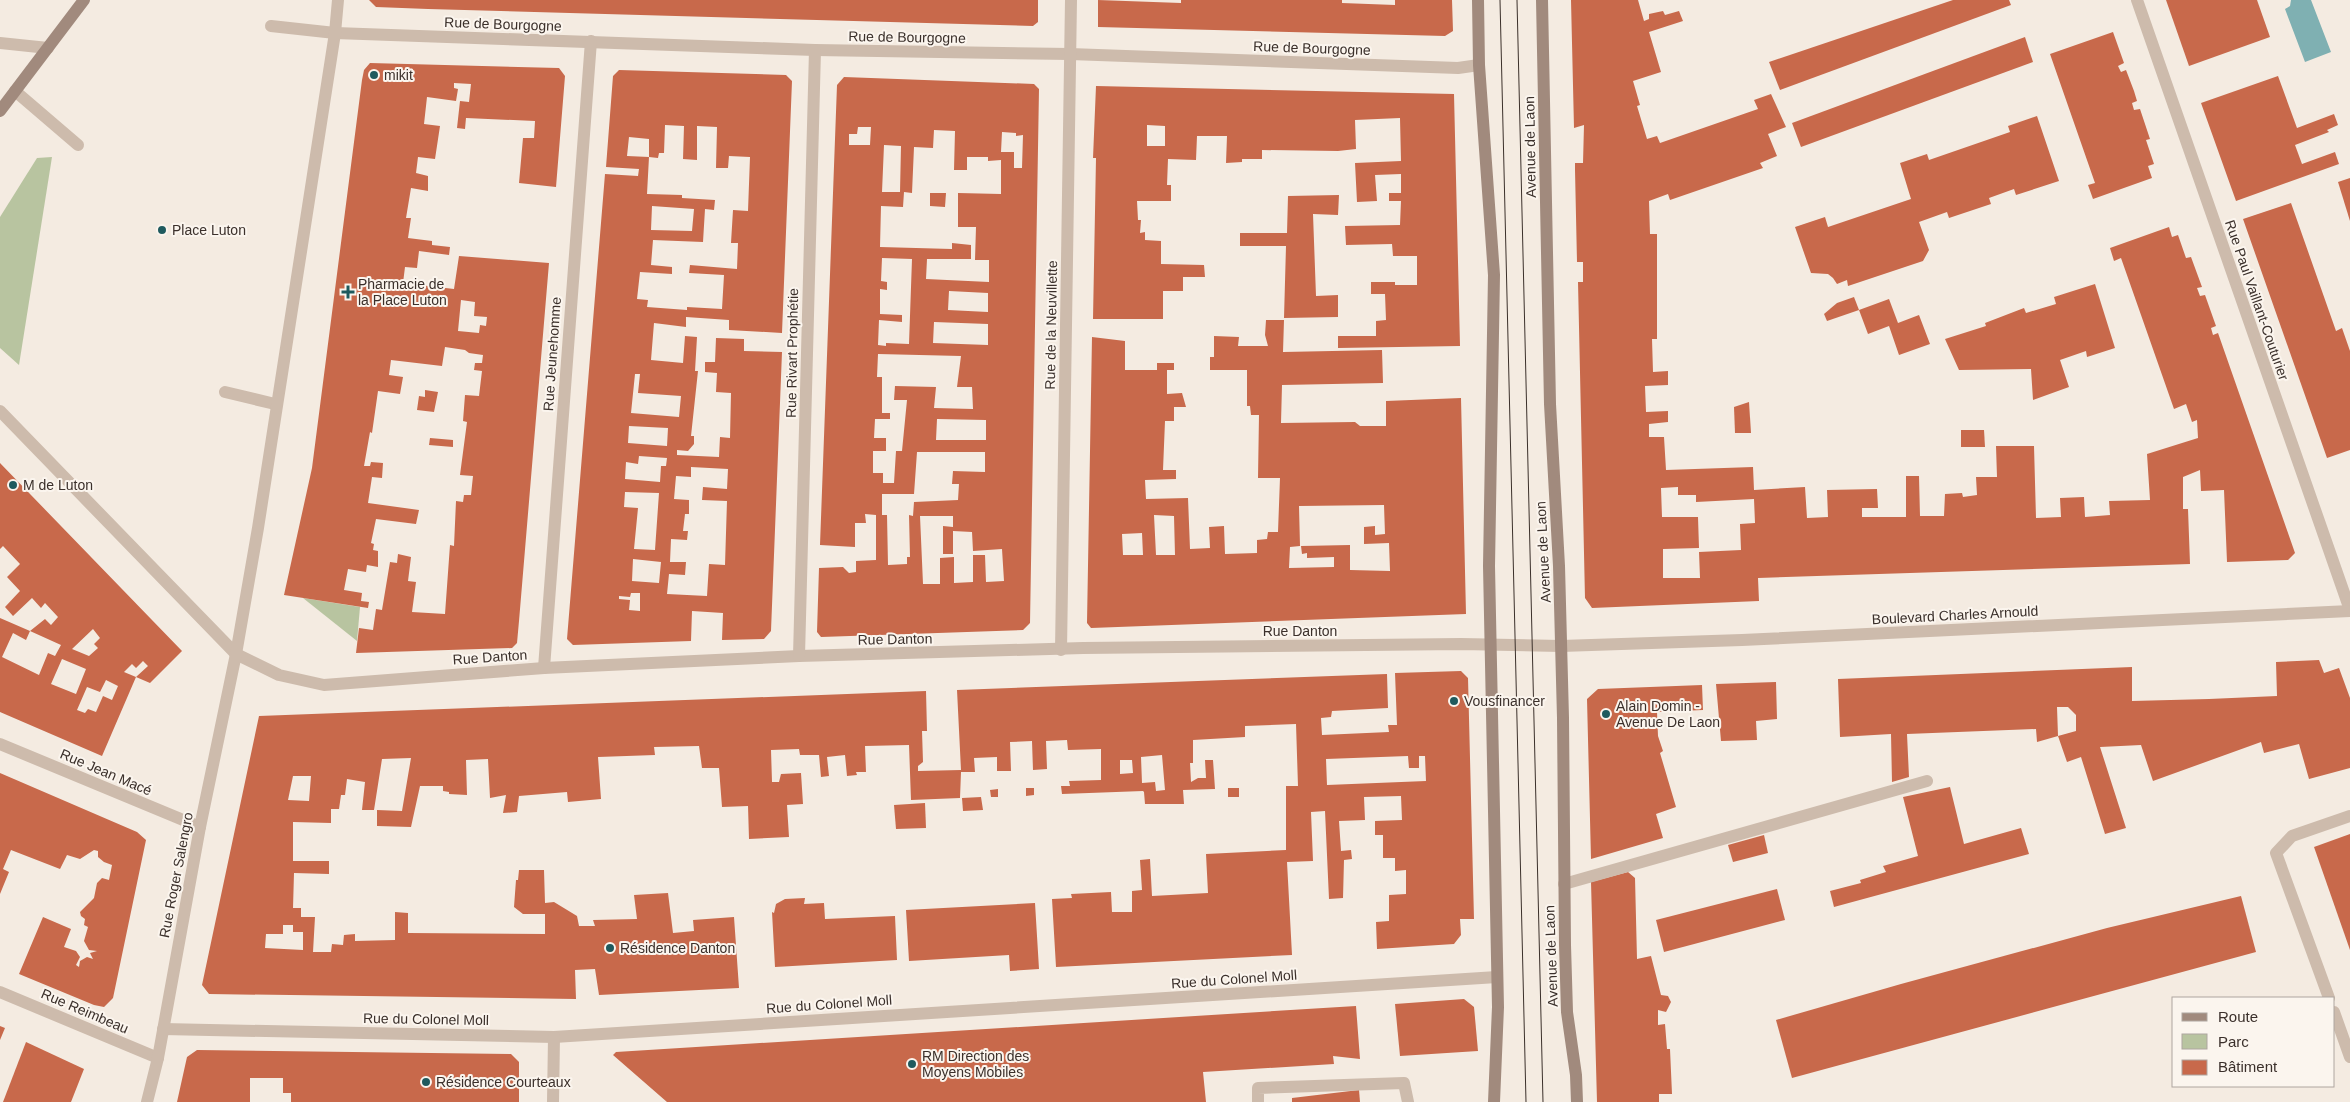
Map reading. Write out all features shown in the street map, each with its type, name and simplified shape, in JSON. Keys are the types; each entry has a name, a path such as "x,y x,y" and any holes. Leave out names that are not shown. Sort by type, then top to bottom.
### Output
{"main road":[{"path":"0,111 84,0"},
{"path":"1478,0 1479,65 1494,275 1489,566 1498,1007 1494,1102"},
{"name":"Avenue de Laon","path":"1542,0 1550,404 1559,566 1561,646 1564,884 1568,1012 1576,1075 1576,1102"}],"street":[{"path":"236,654 258,528 335,33 338,0"},
{"name":"Rue de la Neuvillette","path":"1061,650 1071,0"},
{"name":"Rue Paul Vaillant-Couturier","path":"2137,0 2350,611"},
{"path":"271,26 335,33"},
{"name":"Rue de Bourgogne","path":"335,33 815,50 1070,54 1458,68 1479,65"},
{"name":"Rue Jeunehomme","path":"544,668 591,41"},
{"path":"0,43 48,48"},
{"name":"Rue Rivart Prophétie","path":"800,656 815,50"},
{"path":"15,91 78,145"},
{"path":"225,392 276,404"},
{"path":"0,411 236,654"},
{"name":"Boulevard Charles Arnould","path":"1561,646 1779,639 2350,611"},
{"name":"Rue Danton","path":"236,654 279,675 324,685 544,668 800,656 1061,650 1561,646"},
{"name":"Rue Roger Salengro","path":"147,1102 158,1058 200,827 236,654"},
{"name":"Rue Jean Macé","path":"0,744 200,827"},
{"path":"1564,884 1927,781"},
{"path":"2329,997 2276,853 2292,836 2350,816"},
{"name":"Rue du Colonel Moll","path":"163,1029 554,1037 1497,977"},
{"name":"Rue Reimbeau","path":"0,992 158,1058"},
{"path":"2335,1015 2350,1057"},
{"path":"553,1102 554,1037"},
{"path":"1258,1102 1258,1088 1404,1083 1408,1102"}],"green space":[{"path":"52,157 19,365 0,348 0,217 37,158"},
{"path":"303,598 360,607 357,641"}],"water":[{"path":"2291,0 2311,0 2331,52 2305,62 2285,9 2290,6"}],"building":[{"path":"369,0 1038,0 1038,22 1033,26 428,9 376,7"},
{"path":"1098,0 1181,3 1181,0 1342,0 1342,3 1395,5 1395,0 1452,0 1453,31 1445,36 1098,27"},
{"path":"1571,0 1638,0 1644,21 1649,19 1649,14 1663,11 1665,15 1679,11 1683,21 1649,32 1661,72 1633,81 1640,105 1637,106 1647,139 1657,136 1660,143 1758,109 1754,100 1771,94 1786,127 1768,134 1777,156 1760,163 1763,168 1670,200 1668,194 1649,201 1650,234 1657,234 1657,339 1652,339 1653,372 1668,371 1668,385 1645,386 1646,412 1668,411 1668,422 1649,424 1649,437 1664,437 1666,470 1753,467 1754,490 1805,487 1807,518 1828,517 1827,490 1877,489 1878,508 1862,508 1862,517 1906,517 1906,476 1919,476 1920,516 1944,516 1945,494 1962,493 1963,497 1977,495 1976,477 1997,477 1996,446 2034,446 2036,518 2061,517 2060,498 2084,497 2085,517 2110,515 2109,501 2150,500 2147,454 2198,438 2197,420 2192,422 2186,404 2174,409 2121,258 2114,261 2110,248 2169,227 2172,237 2178,235 2186,258 2191,257 2202,287 2197,288 2200,296 2205,295 2216,326 2211,328 2213,335 2218,333 2295,553 2288,560 2227,562 2224,490 2201,491 2200,470 2183,477 2183,509 2188,509 2190,564 1758,578 1759,601 1592,608 1585,598 1578,282 1583,282 1583,262 1577,262 1575,170 1575,163 1583,163 1584,125 1574,128","holes":["1678,487 1678,495 1696,495 1696,502 1754,499 1755,523 1740,524 1741,550 1699,552 1700,578 1663,578 1663,549 1699,548 1698,517 1662,517 1661,488"]},
{"path":"1953,0 2009,0 2011,5 1780,90 1769,62"},
{"path":"2166,0 2257,0 2270,37 2189,66"},
{"path":"2113,32 2124,63 2118,66 2121,72 2126,70 2134,91 2137,101 2132,103 2134,110 2140,109 2150,139 2146,140 2154,164 2148,166 2152,178 2093,199 2088,185 2095,183 2050,54"},
{"path":"2025,37 2033,62 1801,147 1792,123"},
{"path":"370,63 559,68 565,76 556,187 519,183 523,138 534,138 535,121 466,118 465,129 457,128 460,101 469,102 471,84 454,83 454,88 458,89 456,101 427,97 424,124 440,126 435,159 418,157 416,173 428,176 428,191 411,188 406,218 411,218 408,238 432,241 432,245 450,247 449,255 419,251 417,268 405,267 403,283 454,289 459,256 549,263 517,643 512,648 356,653 359,628 373,630 376,609 382,610 390,562 397,563 398,554 411,557 408,581 416,582 412,612 445,614 450,545 454,546 456,501 463,502 464,495 471,495 473,476 460,475 467,422 463,421 465,395 479,396 482,371 474,370 475,363 482,363 483,355 469,353 465,350 445,347 442,366 391,360 389,375 403,377 400,394 378,391 372,433 370,432 364,466 370,466 371,462 383,463 382,478 372,477 368,503 419,510 416,524 376,519 371,543 374,544 373,550 378,551 378,567 367,565 366,572 348,569 344,590 362,593 361,601 369,602 368,608 284,595 312,468 364,70","holes":["461,300 475,302 474,316 487,317 486,326 480,325 479,333 458,331"]},
{"path":"619,70 786,75 792,81 782,333 729,330 729,320 686,317 686,327 654,323 651,360 683,363 685,336 697,337 695,371 698,371 691,436 694,436 694,444 688,451 677,450 677,455 719,457 720,437 730,438 731,393 716,392 717,373 705,372 705,362 715,362 716,338 744,339 744,351 782,352 771,631 764,639 722,640 723,613 692,611 691,641 573,645 567,639 605,174 638,176 639,169 606,167 613,76","holes":["665,125 684,126 683,159 697,160 697,126 717,127 716,168 728,168 729,156 750,157 748,211 733,210 731,243 738,243 737,269 690,265 689,273 724,275 722,309 687,307 687,310 647,307 648,300 637,299 640,272 672,274 672,267 651,265 653,240 703,242 705,209 714,210 715,200 682,198 682,195 647,194 649,157 658,158 659,153 664,153","629,137 649,139 649,157 627,156","652,206 694,209 692,231 651,230","635,374 640,374 638,393 681,396 679,417 631,413","629,426 668,428 667,446 628,443","639,456 667,458 666,466 661,466 660,482 625,479 626,462 638,464","691,467 728,469 727,489 703,487 702,500 727,501 725,565 709,564 707,596 667,594 669,574 685,575 686,562 670,562 671,539 687,540 688,531 683,531 685,514 689,514 689,500 674,499 676,476 691,477","625,492 659,493 655,550 634,549 638,508 624,507","633,559 661,562 659,583 632,581","631,593 640,593 640,611 629,610 630,600 619,599 619,596 630,597"]},
{"path":"2278,76 2297,128 2334,114 2338,125 2327,130 2329,132 2295,145 2302,164 2335,152 2339,164 2236,201 2201,103"},
{"path":"844,77 1034,84 1039,89 1030,623 1023,630 821,637 817,632 819,568 843,567 849,573 856,572 856,561 876,560 876,515 865,514 866,523 855,523 855,547 820,545 837,85","holes":["858,127 871,127 870,145 849,145 849,134 857,134","934,130 955,131 954,170 967,170 967,157 988,157 988,161 1001,160 1001,194 958,193 958,227 976,227 975,260 989,260 989,282 926,279 927,259 971,259 971,245 952,243 952,249 880,247 881,206 903,207 904,192 912,193 914,147 933,148","1002,132 1016,133 1016,136 1023,135 1022,168 1014,168 1014,152 1001,152","884,145 901,146 900,192 882,192","882,258 912,259 909,344 886,343 886,346 878,345 879,320 902,322 902,315 880,314 880,289 887,290 887,282 881,281","949,291 988,293 988,312 948,310","934,322 988,324 988,345 933,343","878,354 961,356 957,387 972,387 973,409 934,408 936,387 895,386 894,400 907,400 902,451 896,451 894,483 883,483 883,473 873,473 873,451 886,451 886,438 874,438 875,419 890,419 890,413 882,413 882,377 877,377","937,419 986,420 986,440 936,440","917,452 985,452 985,472 953,471 952,484 959,484 958,500 914,502 913,516 909,515 910,557 907,557 907,564 888,565 887,515 882,515 882,494 914,494","920,516 953,516 953,527 943,526 943,554 953,554 953,531 972,532 973,551 1002,549 1004,581 986,582 985,555 973,555 973,582 954,583 954,557 940,558 940,584 923,584"]},
{"path":"1096,86 1454,94 1460,346 1338,348 1338,336 1376,336 1376,321 1386,320 1385,294 1371,294 1371,282 1395,282 1395,285 1417,285 1417,256 1393,256 1392,244 1346,245 1345,226 1400,225 1401,201 1389,201 1389,193 1401,193 1401,174 1375,175 1377,201 1357,202 1355,163 1401,161 1400,118 1355,120 1356,149 1338,151 1262,150 1262,159 1242,159 1242,162 1226,163 1227,136 1197,136 1196,160 1168,159 1167,185 1171,185 1171,201 1137,201 1138,220 1141,220 1140,233 1145,232 1145,240 1161,241 1161,264 1204,265 1205,277 1183,277 1183,291 1163,291 1163,319 1093,319 1096,158 1093,158","holes":["1147,125 1165,126 1165,146 1147,146"]},
{"path":"2037,116 2059,181 2016,195 2014,189 1989,198 1991,204 1949,218 1947,212 1919,222 1929,250 1923,261 1848,286 1847,280 1837,284 1828,274 1811,273 1795,227 1825,217 1828,227 1911,199 1900,163 1927,154 1929,160 2010,132 2008,126"},
{"path":"2350,178 2350,221 2338,182"},
{"path":"930,193 946,193 945,207 930,206"},
{"path":"1339,195 1338,215 1313,214 1316,296 1338,295 1338,317 1284,318 1286,246 1240,246 1240,233 1287,233 1288,196"},
{"path":"2291,203 2336,331 2342,328 2350,351 2350,450 2327,458 2243,219"},
{"path":"2095,284 2115,348 2087,357 2086,351 2060,360 2069,387 2033,400 2031,369 1959,370 1945,339 1986,326 1985,323 2024,308 2026,313 2056,304 2054,297"},
{"path":"1854,297 1859,310 1827,321 1824,314 1837,303"},
{"path":"1889,299 1898,323 1919,315 1930,344 1899,355 1889,326 1868,334 1859,310"},
{"path":"1266,320 1284,320 1283,352 1382,350 1383,383 1282,385 1281,423 1355,422 1360,426 1386,426 1386,401 1461,398 1466,614 1091,628 1087,623 1092,337 1125,341 1125,370 1157,370 1157,363 1174,363 1174,370 1167,370 1167,394 1182,393 1186,407 1174,407 1174,421 1165,421 1163,470 1176,470 1176,479 1145,480 1146,499 1188,498 1190,549 1210,548 1209,527 1224,526 1225,554 1257,553 1257,540 1267,539 1268,532 1278,532 1280,478 1258,478 1259,415 1251,415 1250,406 1247,406 1247,370 1210,370 1210,357 1214,357 1214,336 1239,337 1238,346 1268,346 1265,335","holes":["1384,505 1385,534 1375,535 1375,526 1364,527 1364,544 1389,543 1390,571 1350,570 1350,545 1301,546 1302,554 1307,553 1307,558 1334,557 1334,567 1289,568 1290,547 1300,546 1299,506","1154,515 1174,516 1175,555 1156,555","1142,533 1143,555 1123,555 1122,534"]},
{"path":"425,390 438,392 434,412 417,410 419,396 425,397"},
{"path":"1749,402 1751,433 1735,433 1734,407"},
{"path":"1961,430 1984,430 1985,447 1961,447"},
{"path":"430,438 453,440 453,447 429,445"},
{"path":"0,463 182,651 150,683 136,677 102,756 0,712 0,618 30,631 45,619 51,625 58,617 45,603 41,608 32,598 13,616 5,607 20,591 7,577 20,564 3,546 0,549","holes":["93,629 100,638 94,644 98,648 89,656 72,649","30,631 61,645 55,656 48,653 39,675 2,657 13,633 26,640","62,659 86,669 76,694 51,684","143,661 148,666 136,677 124,672 132,664 136,668","106,680 118,686 112,700 103,696 96,712 88,709 85,713 77,710 87,687 100,692"]},
{"path":"2319,660 2324,673 2339,668 2350,698 2350,768 2309,779 2299,744 2264,753 2261,742 2153,781 2141,745 2100,747 2126,828 2105,834 2081,757 2067,762 2058,736 2037,742 2036,729 1907,734 1909,777 1892,782 1891,734 1840,737 1838,679 2132,667 2132,701 2209,699 2277,696 2276,662","holes":["2057,707 2068,707 2076,715 2076,731 2058,736"]},
{"path":"1461,671 1468,678 1474,919 1460,919 1461,935 1454,944 1377,949 1376,922 1389,921 1389,895 1406,894 1406,870 1395,871 1395,858 1383,858 1383,835 1375,835 1375,821 1402,820 1401,796 1364,797 1365,820 1339,821 1341,851 1351,850 1352,859 1344,860 1343,898 1329,899 1325,811 1311,812 1313,861 1287,862 1292,955 1056,967 1052,899 1072,898 1071,894 1111,892 1112,912 1132,912 1132,891 1142,890 1140,860 1150,859 1152,896 1208,893 1206,854 1286,850 1286,786 1298,786 1296,724 1245,726 1245,737 1193,740 1193,763 1190,763 1191,782 1198,778 1206,778 1205,760 1213,760 1215,789 1183,790 1184,804 1145,804 1143,791 1062,794 1061,786 1070,786 1069,781 1101,780 1101,749 1068,750 1067,740 1046,741 1047,769 1033,770 1032,741 1010,742 1011,771 997,771 997,757 974,758 975,772 961,772 960,798 911,800 909,745 865,746 866,772 856,772 857,775 847,776 845,755 827,757 829,776 821,777 819,755 800,755 799,749 771,750 772,782 779,782 781,774 801,773 803,804 787,805 789,837 749,839 748,806 722,807 719,768 702,768 699,746 654,747 655,755 598,757 601,799 568,802 567,792 519,796 517,812 503,813 506,795 490,798 488,759 466,760 467,795 449,794 449,792 443,791 443,786 420,786 411,827 377,826 377,810 402,811 411,758 382,759 374,810 362,810 365,782 347,779 345,795 341,795 339,809 331,809 331,823 293,822 293,861 329,861 329,874 294,873 293,908 301,908 301,917 315,917 313,952 331,952 332,944 343,945 344,935 355,934 355,941 395,940 395,912 408,913 408,933 545,934 545,914 523,914 514,907 516,880 518,880 519,870 544,870 545,903 554,902 577,916 579,926 595,926 593,920 637,919 634,895 668,893 673,933 694,931 693,920 734,917 739,988 599,995 595,969 575,970 576,999 209,994 202,985 259,716 926,691 927,731 922,731 923,762 918,766 918,771 961,770 957,690 1387,674 1388,708 1332,711 1331,717 1321,718 1322,735 1389,732 1388,725 1397,725 1395,673","holes":["1162,755 1165,790 1156,791 1155,782 1142,783 1141,757","1408,756 1409,768 1419,768 1419,756 1425,756 1426,781 1327,785 1326,759","1120,760 1132,760 1133,773 1120,774","293,776 311,776 309,801 288,800","283,925 293,925 293,932 303,932 303,950 265,948 266,934 283,934"]},
{"path":"1776,682 1777,719 1756,721 1757,740 1721,741 1716,684"},
{"path":"1702,685 1703,710 1657,712 1658,736 1663,751 1660,753 1676,807 1656,814 1663,838 1591,859 1587,699 1598,689"},
{"path":"0,773 137,832 146,840 113,998 104,1007 94,1005 19,974 43,917 71,929 64,947 76,951 80,957 76,965 79,967 80,961 87,957 93,959 90,953 97,951 89,950 84,941 88,927 84,925 85,919 81,916 80,912 94,898 97,883 102,878 109,880 112,865 98,857 98,851 94,850 80,859 67,855 60,869 11,850 3,869 9,872 0,894"},
{"path":"1950,787 1964,844 2021,828 2029,854 1834,907 1830,891 1861,883 1860,880 1886,872 1883,866 1918,856 1903,797"},
{"path":"1026,788 1034,788 1034,795 1026,796"},
{"path":"1228,788 1239,788 1239,797 1228,797"},
{"path":"998,789 998,797 991,797 990,790"},
{"path":"981,797 983,810 963,811 962,798"},
{"path":"925,803 926,828 896,829 894,805"},
{"path":"2350,834 2350,950 2314,847"},
{"path":"1764,835 1768,853 1733,862 1728,845"},
{"path":"1628,872 1635,878 1637,959 1651,956 1661,995 1668,996 1671,1002 1666,1012 1658,1010 1658,1025 1665,1024 1667,1049 1670,1049 1672,1094 1659,1094 1659,1102 1597,1102 1591,882"},
{"path":"1777,889 1785,920 1664,952 1656,920"},
{"path":"2241,896 2256,952 1792,1078 1776,1020 2107,928"},
{"path":"805,898 804,904 824,903 825,919 895,916 897,960 775,967 772,912 774,913 776,904 785,899"},
{"path":"1035,903 1039,969 1010,971 1009,955 909,961 906,910"},
{"path":"1464,999 1474,1007 1478,1051 1400,1056 1395,1004"},
{"name":"RM Direction des Moyens Mobiles","path":"1356,1006 1360,1059 1333,1056 1334,1064 1203,1072 1206,1102 667,1102 613,1055 616,1052"},
{"path":"0,1026 5,1028 0,1040"},
{"path":"26,1042 84,1069 71,1102 3,1102"},
{"path":"197,1050 511,1054 519,1062 519,1102 291,1102 291,1093 283,1093 283,1078 250,1078 250,1102 177,1102 187,1057"},
{"path":"1359,1090 1360,1102 1292,1102 1292,1098"}],"tram line":[{"path":"1500,0 1526,1102"},
{"path":"1517,0 1543,1102"}],"place":[{"name":"mikit","path":"374,75"},
{"name":"Place Luton","path":"162,230"},
{"name":"Pharmacie de la Place Luton","path":"348,292"},
{"name":"M de Luton","path":"13,485"},
{"name":"Vousfinancer","path":"1454,701"},
{"name":"Alain Domin - Avenue De Laon","path":"1606,714"},
{"name":"Résidence Danton","path":"610,948"},
{"name":"RM Direction des Moyens Mobiles","path":"912,1064"},
{"name":"Résidence Courteaux","path":"426,1082"}]}
